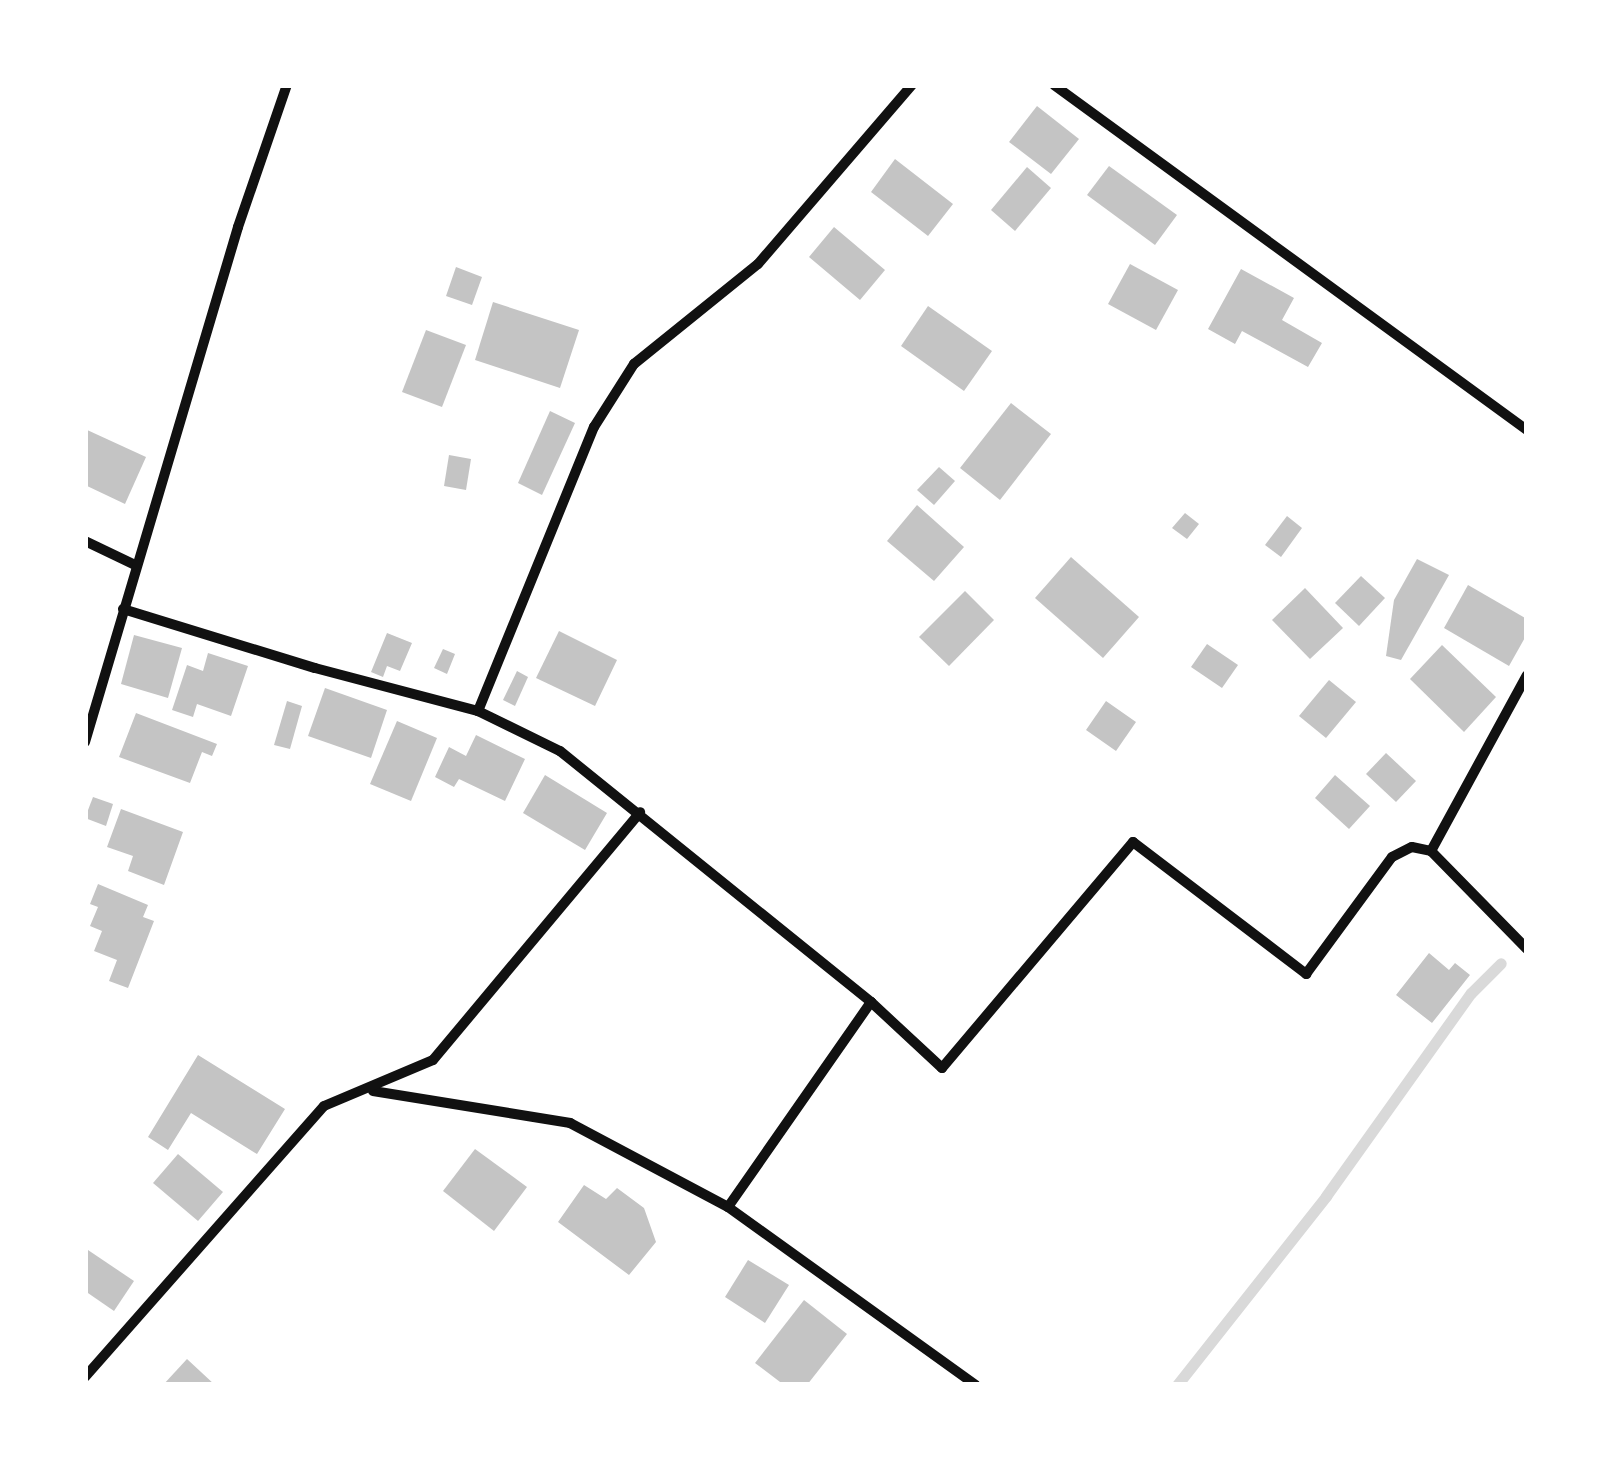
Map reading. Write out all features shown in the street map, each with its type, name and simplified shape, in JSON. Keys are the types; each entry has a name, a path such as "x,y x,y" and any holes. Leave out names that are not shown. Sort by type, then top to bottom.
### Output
{"street":[{"path":"85,742 238,227 287,85"},
{"path":"478,711 594,427 634,364 758,264 912,85"},
{"path":"1054,85 1527,430"},
{"path":"85,541 135,564"},
{"path":"123,609 315,668 478,711 560,751 870,1002 942,1068 1132,842 1306,974 1392,857 1412,846 1431,851 1527,949"},
{"path":"1431,851 1527,674"},
{"path":"85,1377 324,1106 370,1090 433,1060 640,812"},
{"path":"728,1207 870,1002"},
{"path":"370,1090 570,1123 728,1207 976,1385"}],"building":[{"path":"1037,106 1079,139 1051,174 1009,142"},
{"path":"895,159 953,204 928,236 871,192"},
{"path":"1109,166 1177,215 1155,245 1087,195"},
{"path":"1027,167 1051,188 1015,231 991,210"},
{"path":"834,227 885,270 860,300 809,257"},
{"path":"1130,264 1178,290 1156,330 1108,304"},
{"path":"456,267 482,277 472,305 446,296"},
{"path":"1241,269 1294,298 1282,320 1322,343 1308,367 1242,331 1235,344 1208,329"},
{"path":"493,302 579,330 560,388 475,360"},
{"path":"928,306 992,351 964,391 901,346"},
{"path":"426,330 466,345 442,407 402,392"},
{"path":"1011,403 1051,434 1000,500 960,468"},
{"path":"550,411 575,423 542,495 518,483"},
{"path":"85,429 146,457 125,504 85,485"},
{"path":"449,455 471,459 466,490 444,486"},
{"path":"939,467 955,481 934,505 917,490"},
{"path":"917,505 964,547 934,581 887,541"},
{"path":"1185,513 1199,524 1187,539 1172,528"},
{"path":"1287,516 1302,528 1281,557 1265,545"},
{"path":"1071,557 1139,617 1103,658 1035,598"},
{"path":"1417,559 1449,575 1401,660 1386,656 1394,600"},
{"path":"1361,576 1385,598 1359,626 1335,603"},
{"path":"1468,585 1527,619 1527,634 1509,666 1444,628"},
{"path":"1305,588 1343,628 1310,659 1272,620"},
{"path":"965,591 994,620 949,666 919,637"},
{"path":"559,631 617,660 595,706 536,678"},
{"path":"387,633 412,643 400,671 387,666 383,677 371,672"},
{"path":"134,635 182,648 168,698 121,684"},
{"path":"1207,644 1238,665 1222,688 1191,667"},
{"path":"1442,645 1496,697 1464,732 1410,679"},
{"path":"443,649 455,654 447,674 434,668"},
{"path":"208,653 248,666 231,716 197,704 193,717 172,710 187,665 203,671"},
{"path":"517,671 528,677 515,706 503,700"},
{"path":"1329,680 1356,702 1326,738 1299,716"},
{"path":"325,688 387,710 371,758 308,736"},
{"path":"287,701 302,706 290,749 274,745"},
{"path":"1106,701 1136,722 1116,751 1086,730"},
{"path":"136,713 217,744 212,756 202,752 190,783 119,757"},
{"path":"397,721 437,738 411,801 370,784"},
{"path":"476,735 525,759 505,801 459,779 454,787 435,777 449,747 466,756"},
{"path":"1386,753 1416,781 1396,802 1366,774"},
{"path":"545,775 607,813 585,850 523,813"},
{"path":"1335,775 1370,806 1349,829 1315,798"},
{"path":"93,797 113,804 106,826 85,818"},
{"path":"121,809 183,832 164,885 128,871 133,856 107,847"},
{"path":"98,884 148,905 143,917 154,921 128,988 109,981 117,960 94,951 102,931 90,926 98,907 90,904"},
{"path":"1429,953 1449,970 1455,963 1470,975 1432,1023 1396,995"},
{"path":"198,1055 285,1109 257,1154 191,1113 168,1150 148,1137"},
{"path":"475,1149 527,1187 494,1231 443,1191"},
{"path":"178,1154 223,1192 198,1221 153,1183"},
{"path":"584,1185 606,1199 617,1188 644,1208 656,1242 629,1275 558,1222"},
{"path":"85,1248 134,1281 114,1311 85,1291"},
{"path":"748,1260 789,1285 765,1323 725,1297"},
{"path":"804,1300 847,1334 807,1385 784,1385 755,1363"},
{"path":"187,1359 215,1385 163,1385"}],"waterway":[{"path":"1177,1385 1326,1196 1471,993 1501,963"}]}
